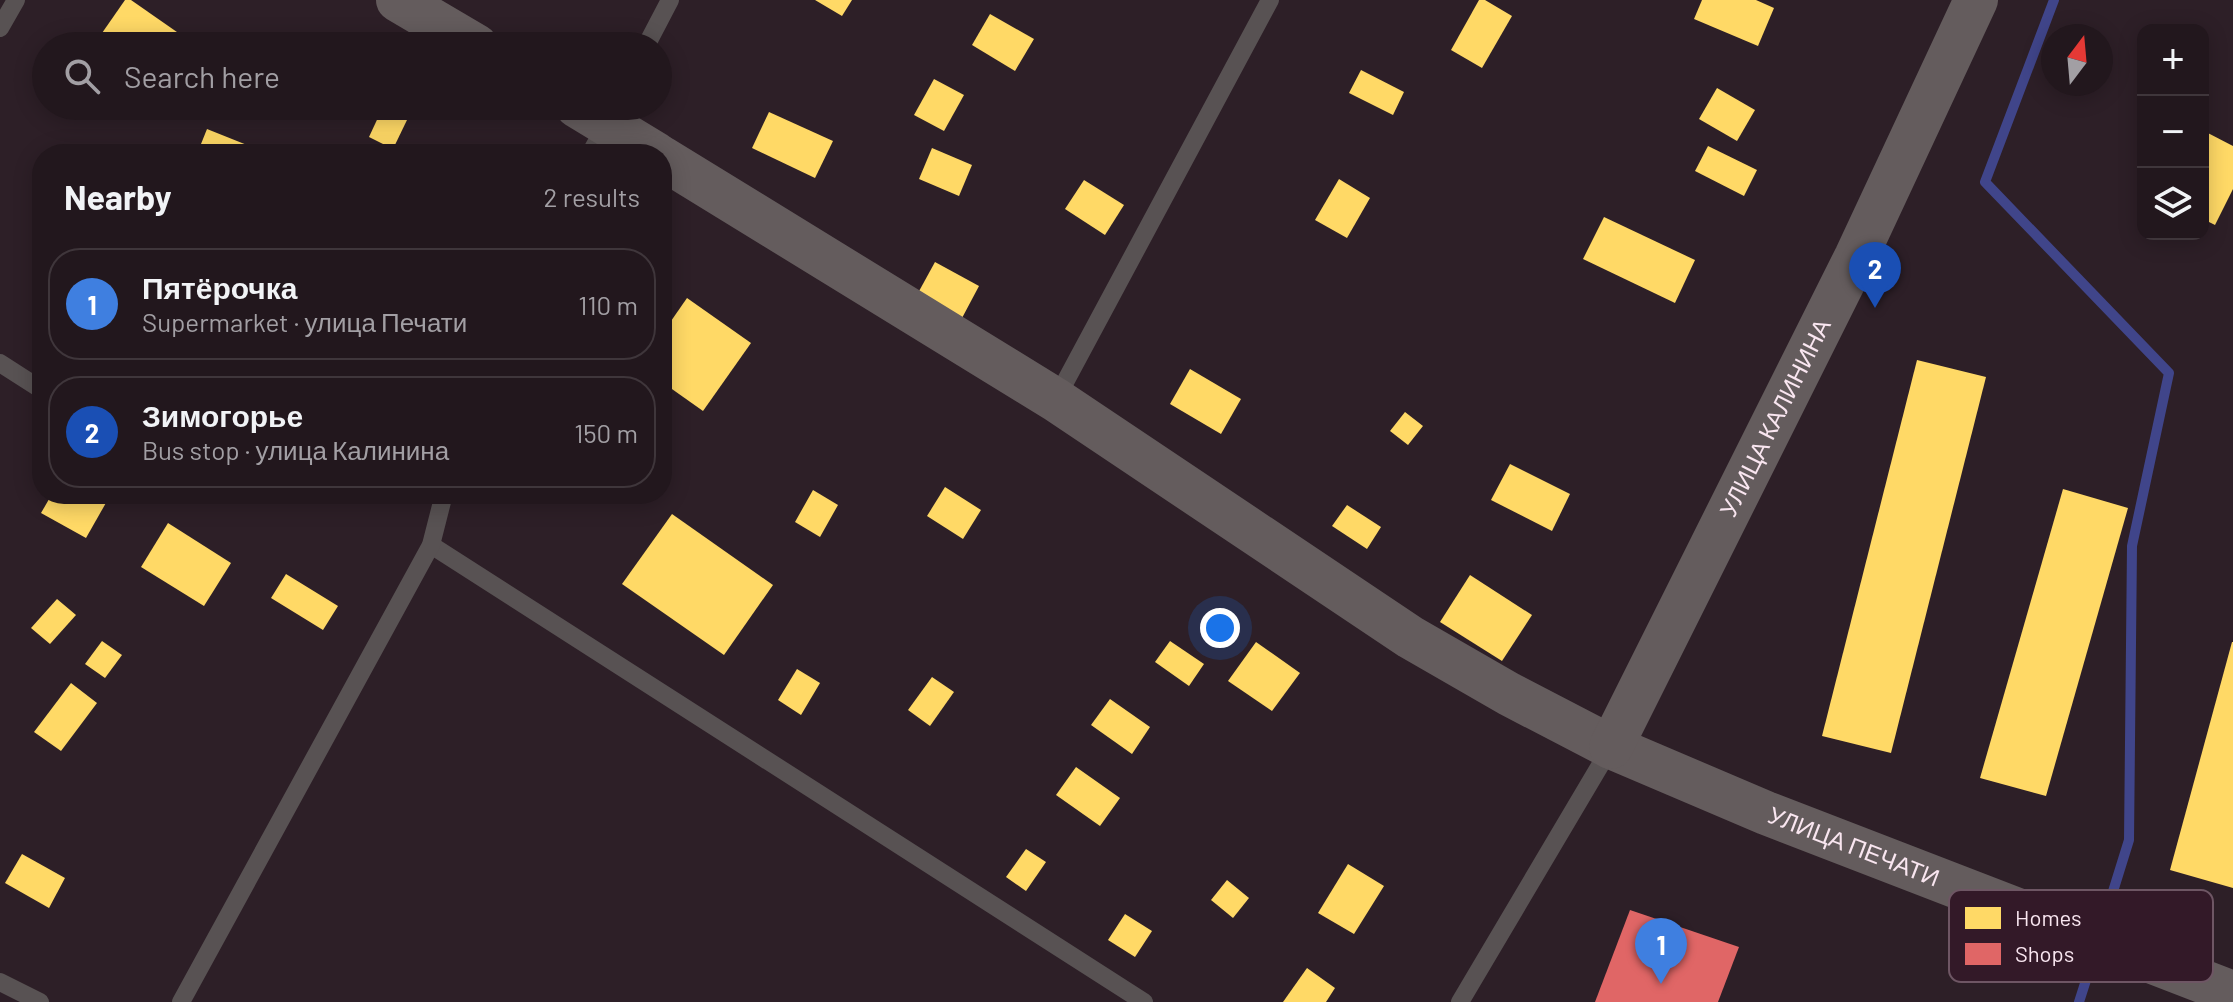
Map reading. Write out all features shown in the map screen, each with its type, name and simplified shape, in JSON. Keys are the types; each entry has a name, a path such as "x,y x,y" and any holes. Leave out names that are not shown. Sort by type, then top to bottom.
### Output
{"street":[{"path":"398,0 452,32"},
{"name":"УЛИЦА КАЛИНИНА","path":"1611,747 1856,257 1976,0"},
{"path":"597,122 638,144"},
{"name":"УЛИЦА ПЕЧАТИ","path":"672,164 1056,400 1410,637 1509,694 1611,747 1766,813 1966,890"},
{"name":"УЛИЦА ПЕЧАТИ","path":"2204,982 2233,993"}],"lane":[{"path":"0,28 16,0"},
{"path":"653,32 670,0"},
{"path":"1056,400 1270,0"},
{"path":"0,363 32,384"},
{"path":"181,1002 431,545 441,504"},
{"path":"431,545 1144,1002"},
{"path":"1460,1002 1611,747"},
{"path":"0,982 40,1002"}],"building: Homes":[{"path":"125,0 131,0 177,32 103,32"},
{"path":"815,0 852,0 842,16"},
{"path":"1479,0 1485,0 1512,16 1482,68 1451,50"},
{"path":"1702,0 1756,0 1774,8 1758,46 1694,19"},
{"path":"990,14 1034,39 1015,71 972,45"},
{"path":"1361,70 1404,92 1393,115 1349,93"},
{"path":"934,79 964,95 944,131 914,115"},
{"path":"1717,88 1755,110 1737,141 1699,119"},
{"path":"769,112 833,141 815,178 752,148"},
{"path":"377,120 407,120 395,144 383,144 369,137"},
{"path":"207,129 244,144 201,144"},
{"path":"2209,134 2233,146 2233,189 2215,225 2209,222"},
{"path":"1708,146 1757,170 1744,196 1695,171"},
{"path":"932,148 972,165 959,196 919,179"},
{"path":"1339,179 1370,198 1347,238 1315,220"},
{"path":"1084,180 1124,205 1105,235 1065,209"},
{"path":"1604,217 1695,260 1675,303 1583,259"},
{"path":"935,262 979,286 962,318 918,293"},
{"path":"687,298 751,343 703,411 672,389 672,320"},
{"path":"1917,360 1986,377 1891,753 1822,736"},
{"path":"1190,369 1241,399 1221,434 1170,404"},
{"path":"1405,412 1423,426 1408,445 1390,431"},
{"path":"1510,464 1570,494 1552,531 1491,500"},
{"path":"945,487 981,510 963,539 927,516"},
{"path":"2063,489 2128,508 2046,796 1980,778"},
{"path":"813,490 838,505 820,537 795,522"},
{"path":"46,504 105,504 86,538 41,513"},
{"path":"1347,505 1381,527 1367,549 1332,526"},
{"path":"672,514 773,585 724,655 622,584"},
{"path":"168,523 231,563 204,606 141,567"},
{"path":"286,574 338,606 323,630 271,598"},
{"path":"1470,575 1532,615 1502,661 1440,622"},
{"path":"57,599 76,615 50,644 31,628"},
{"path":"102,641 122,655 105,678 85,664"},
{"path":"1170,641 1204,664 1189,686 1155,662"},
{"path":"1256,642 1300,673 1272,711 1228,681"},
{"path":"2233,642 2233,888 2170,870"},
{"path":"797,669 820,683 801,715 778,700"},
{"path":"932,677 954,692 930,726 908,710"},
{"path":"71,683 97,703 61,751 34,732"},
{"path":"1110,699 1150,727 1132,754 1091,725"},
{"path":"1076,767 1120,798 1100,826 1056,795"},
{"path":"1026,849 1046,862 1026,891 1006,877"},
{"path":"22,854 65,878 49,908 5,883"},
{"path":"1348,864 1384,886 1354,934 1318,913"},
{"path":"1227,880 1249,898 1233,918 1211,900"},
{"path":"1125,914 1152,931 1135,957 1108,940"},
{"path":"1307,968 1335,988 1326,1002 1283,1002"}],"building: Shops":[{"path":"1630,910 1739,947 1718,1002 1595,1002"}],"waterway":[{"path":"2054,0 1985,182 2169,373 2132,546 2129,840 2113,890"},
{"path":"2079,1002 2085,982"}],"place":[{"name":"Зимогорье","path":"1875,308"},
{"name":"Пятёрочка","path":"1661,984"}]}
